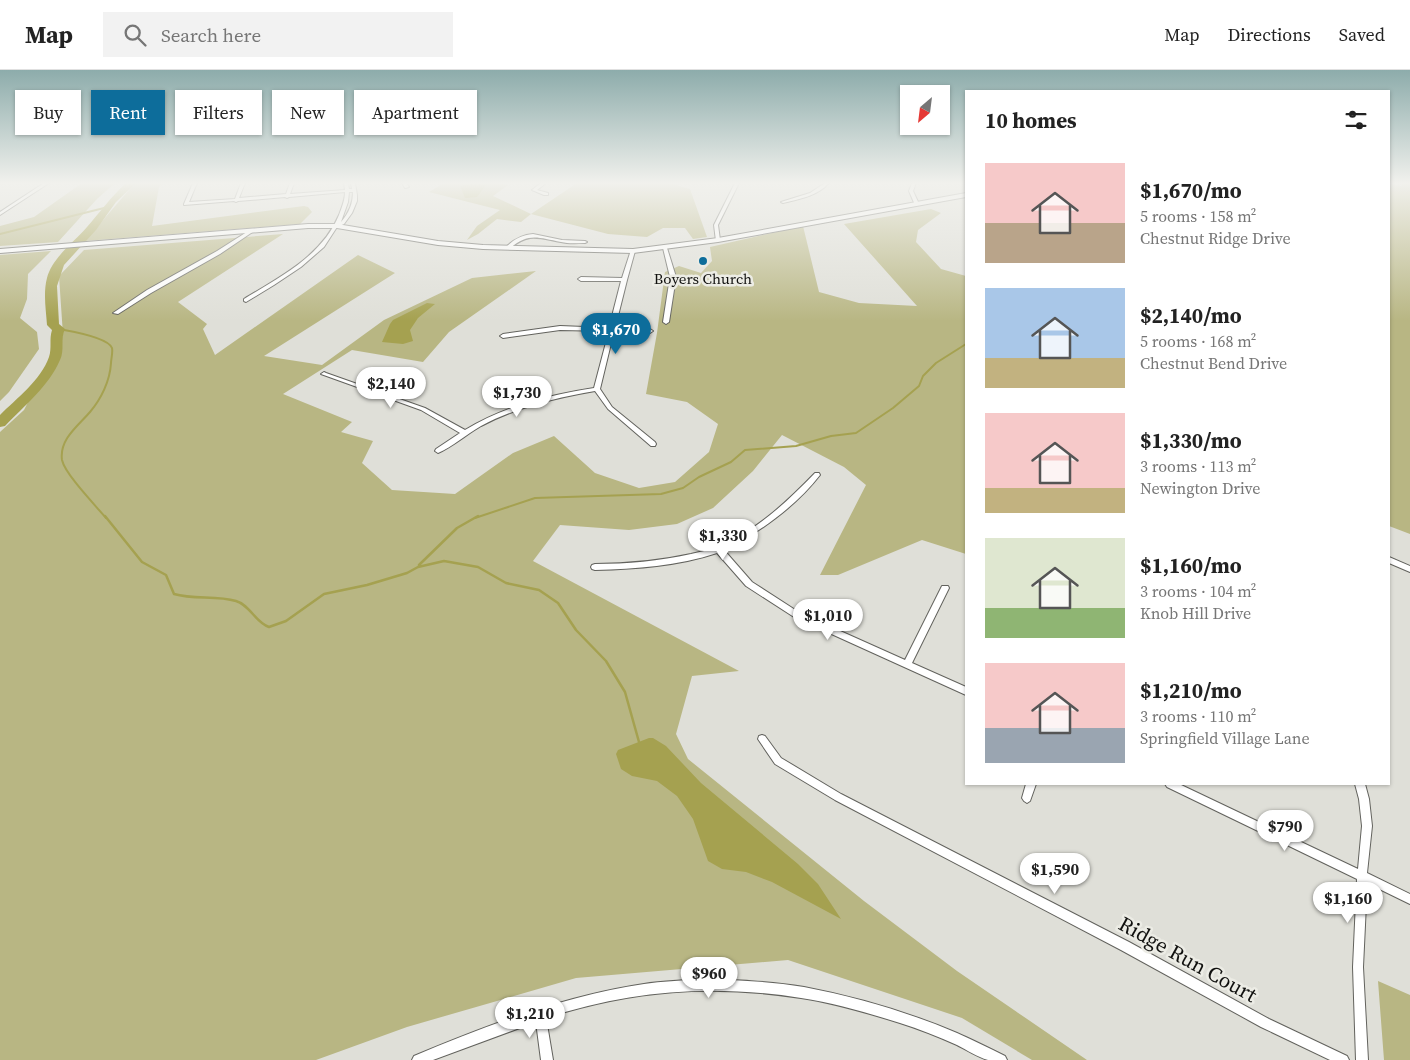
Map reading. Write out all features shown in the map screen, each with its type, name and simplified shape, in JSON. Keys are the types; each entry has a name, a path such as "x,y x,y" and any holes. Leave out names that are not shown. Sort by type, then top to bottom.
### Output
{"main road":[{"path":"0,251 263,229"},
{"path":"356,229 438,243 507,248 633,251 665,248 778,229"}],"street":[{"path":"246,300 303,263 326,242 335,229"},
{"path":"717,229 718,240"},
{"path":"116,313 252,230"},
{"path":"507,248 516,239 529,235 563,241 586,242"},
{"path":"665,248 673,276 666,322"},
{"path":"633,251 597,389 610,408 653,444"},
{"path":"581,279 624,280"},
{"path":"503,336 560,328 612,328 650,331"},
{"path":"324,374 423,409 464,432"},
{"path":"438,451 464,432 532,401 597,389"},
{"path":"595,567 654,565 719,550 768,521 785,508 817,475"},
{"path":"719,550 749,584 797,615 965,690"},
{"path":"1390,560 1410,569"},
{"path":"908,664 945,588"},
{"name":"Ridge Run Court","path":"762,739 778,761 831,792 1266,1022 1343,1060"},
{"path":"1027,798 1031,785"},
{"path":"1172,785 1410,899"},
{"path":"1360,785 1367,826 1362,875 1358,967 1362,1060"},
{"path":"418,1060 540,1014 595,998 671,985 759,987 841,999 882,1010 949,1035 1001,1060"},
{"path":"540,1014 547,1060"}],"shaded area":[{"path":"0,229 70,229 58,242 0,246"},
{"path":"95,229 234,229 85,241"},
{"path":"475,229 484,229 478,234 467,240"},
{"path":"590,229 661,229 647,237 608,234"},
{"path":"686,229 704,229 707,237 693,239"},
{"path":"789,229 804,229 819,292 859,303 917,306 849,229 919,229 916,242 941,269 965,276 965,554 922,540 838,575 820,575 866,485 844,467 782,435 753,471 713,508 677,524 629,530 560,525 533,561 739,671 692,676 676,734 688,759 864,901 957,971 1087,1060 1032,1060 962,1018 788,960 576,978 407,1027 316,1060 0,1060 0,432 24,410 63,335 59,276 84,250 283,234 178,302 207,324 203,329 215,355 358,255 395,273 264,356 322,365 384,320 472,278 536,271 449,332 423,362 352,350 283,394 352,422 341,432 373,441 362,463 392,490 455,494 513,453 554,436 595,473 639,488 675,482 709,452 718,424 687,402 646,394 665,272 679,266 701,273 712,261 710,247"},
{"path":"1390,229 1410,229 1410,534 1390,526"},
{"path":"51,251 28,274 27,299 20,318 37,332 39,349 9,392 0,401 0,255"},
{"path":"427,303 435,304 418,318 410,330 413,341 403,344 382,342 393,320"},
{"path":"653,738 666,746 701,783 798,864 818,884 841,919 772,882 746,872 722,869 708,861 693,819 677,796 657,781 632,776 621,769 616,754 618,750"},
{"path":"1378,981 1410,995 1410,1060 1384,1060"}],"waterway":[{"path":"0,234 19,229"},
{"path":"0,423 36,385 54,360 56,337 59,329 53,325 51,286 53,276 59,264 91,229"},
{"path":"59,329 96,338 109,344 112,348 109,376 101,396 67,439 62,452 64,466 106,518"},
{"path":"475,518 535,498 661,494 683,488 699,477 731,462 745,450 796,446 831,436 856,433 893,408 919,386 923,376 936,363 965,345"},
{"path":"105,516 142,562 166,575 174,594 236,601 245,606 264,625 269,627 286,621 324,594 367,585 407,573 418,567 444,561 478,567 506,583 539,590 558,603 576,630 606,661 625,692 639,742"},
{"path":"419,565 457,528 478,516"}],"place":[{"name":"Boyers Church","path":"703,261"}]}
